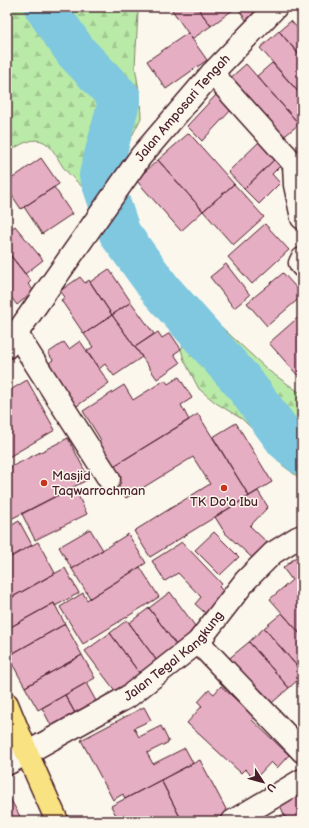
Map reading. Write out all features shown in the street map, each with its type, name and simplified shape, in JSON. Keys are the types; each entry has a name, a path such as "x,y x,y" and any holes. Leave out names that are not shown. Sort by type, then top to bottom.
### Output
{"main road":[{"path":"7,704 26,754 57,821"}],"street":[{"name":"Jalan Amposari Tengah","path":"12,340 141,156 212,73 276,7"},
{"path":"212,73 294,164 295,185 302,218"},
{"path":"302,259 300,263 302,266"},
{"path":"12,340 109,479"},
{"name":"Jalan Tegal Kangkung","path":"7,764 129,696 198,642 246,580 273,553 300,539"},
{"path":"198,642 302,751"},
{"path":"232,821 302,780"}],"green space":[{"path":"7,7 136,7 138,14 135,66 140,97 141,118 123,154 97,190 87,192 63,167 46,143 35,140 29,141 7,153"},
{"path":"204,321 215,321 269,371 302,394 302,480 281,464 261,437 242,419 216,403 199,389 184,360 181,349 186,339"}],"building":[{"path":"170,7 197,7 211,26 192,39"},
{"path":"197,7 237,7 211,26"},
{"path":"237,7 265,7 246,20"},
{"path":"291,21 302,33 302,54 300,56 279,31"},
{"path":"279,31 302,58 302,96 260,48"},
{"path":"188,33 207,60 166,89 147,61"},
{"path":"272,63 302,96 302,120 299,124 257,76"},
{"path":"246,64 299,124 280,140 228,80"},
{"path":"216,95 232,109 202,141 187,126"},
{"path":"189,133 234,184 203,211 158,160"},
{"path":"260,141 276,158 244,189 228,172"},
{"path":"41,158 59,184 21,209 7,188 7,182"},
{"path":"276,158 282,164 272,174 280,183 259,204 244,189"},
{"path":"158,160 203,211 181,231 136,180"},
{"path":"234,184 264,217 233,245 203,211"},
{"path":"54,187 72,214 42,234 24,207"},
{"path":"265,224 289,250 252,284 228,257"},
{"path":"15,226 43,260 25,274 7,251 7,232"},
{"path":"7,251 31,281 28,284 34,291 17,305 11,297 7,300"},
{"path":"226,264 250,295 234,308 210,277"},
{"path":"109,269 131,302 112,315 90,282"},
{"path":"283,273 302,294 302,296 267,326 247,303"},
{"path":"80,277 85,283 89,280 112,315 84,334 61,300 65,297 60,291"},
{"path":"131,302 154,334 135,347 112,315"},
{"path":"302,314 302,376 300,378 269,343"},
{"path":"112,315 142,357 114,376 105,364 99,369 86,351 93,347 84,334"},
{"path":"158,332 162,338 170,333 181,349 174,354 180,363 157,379 135,347"},
{"path":"80,341 109,383 74,408 45,366 53,360 48,353 64,342 69,349"},
{"path":"179,377 192,398 181,405 189,420 109,469 93,444 101,440 83,411 124,385 133,400 165,380 168,384"},
{"path":"27,380 55,430 7,458 7,392"},
{"name":"TK Do'a Ibu","path":"198,414 249,496 150,557 134,531 210,484 193,457 126,498 109,469"},
{"path":"236,423 272,482 249,496 213,437"},
{"name":"Masjid Taqwarrochman","path":"68,438 89,479 7,521 7,469"},
{"path":"74,487 87,514 35,540 22,514"},
{"path":"258,491 268,507 250,526 274,549 259,564 225,533 215,517"},
{"path":"19,521 32,545 7,559 7,528"},
{"path":"90,529 103,550 72,569 59,547"},
{"path":"214,532 239,557 220,575 195,550"},
{"path":"128,534 146,563 90,598 72,569"},
{"path":"38,542 55,573 7,600 7,559"},
{"path":"182,542 222,584 219,587 230,597 212,619 195,604 201,597 178,573 165,581 152,561"},
{"path":"296,557 302,563 302,636 270,599 292,580 283,568"},
{"path":"140,567 159,597 83,644 60,607 83,593 87,600"},
{"path":"65,568 79,593 55,606 54,603 7,629 7,600"},
{"path":"170,592 198,630 177,646 149,608"},
{"path":"54,603 65,624 8,656 7,629"},
{"path":"149,608 177,646 157,661 129,623"},
{"path":"282,613 302,636 302,672 264,628"},
{"path":"127,620 157,661 140,674 110,633"},
{"path":"65,624 82,655 25,687 8,656"},
{"path":"264,628 302,672 302,676 289,688 249,642"},
{"path":"110,633 140,674 116,692 85,651"},
{"path":"249,642 289,688 266,708 226,661"},
{"path":"82,655 95,678 38,710 25,687"},
{"path":"86,683 101,710 80,722 65,695"},
{"path":"221,686 255,717 252,720 289,755 277,768 271,762 255,779 245,769 241,773 187,723 202,706 198,702 209,690 214,694"},
{"path":"65,695 80,722 56,735 42,708"},
{"path":"144,707 151,720 134,728 139,737 161,726 169,742 147,753 153,764 185,748 193,763 125,799 123,794 113,800 81,740"},
{"path":"200,760 228,813 212,821 182,821 161,780"},
{"path":"161,780 180,817 172,821 119,821 111,806"},
{"path":"302,792 302,821 287,821 279,803"},
{"path":"7,793 22,820 7,821"},
{"path":"284,814 287,821 271,821"}],"waterway":[{"path":"45,7 76,52 120,98 100,175 120,234 161,290 243,382 286,440 302,454"}],"place":[{"name":"Masjid Taqwarrochman","path":"44,483"},
{"name":"TK Do'a Ibu","path":"224,488"}]}
